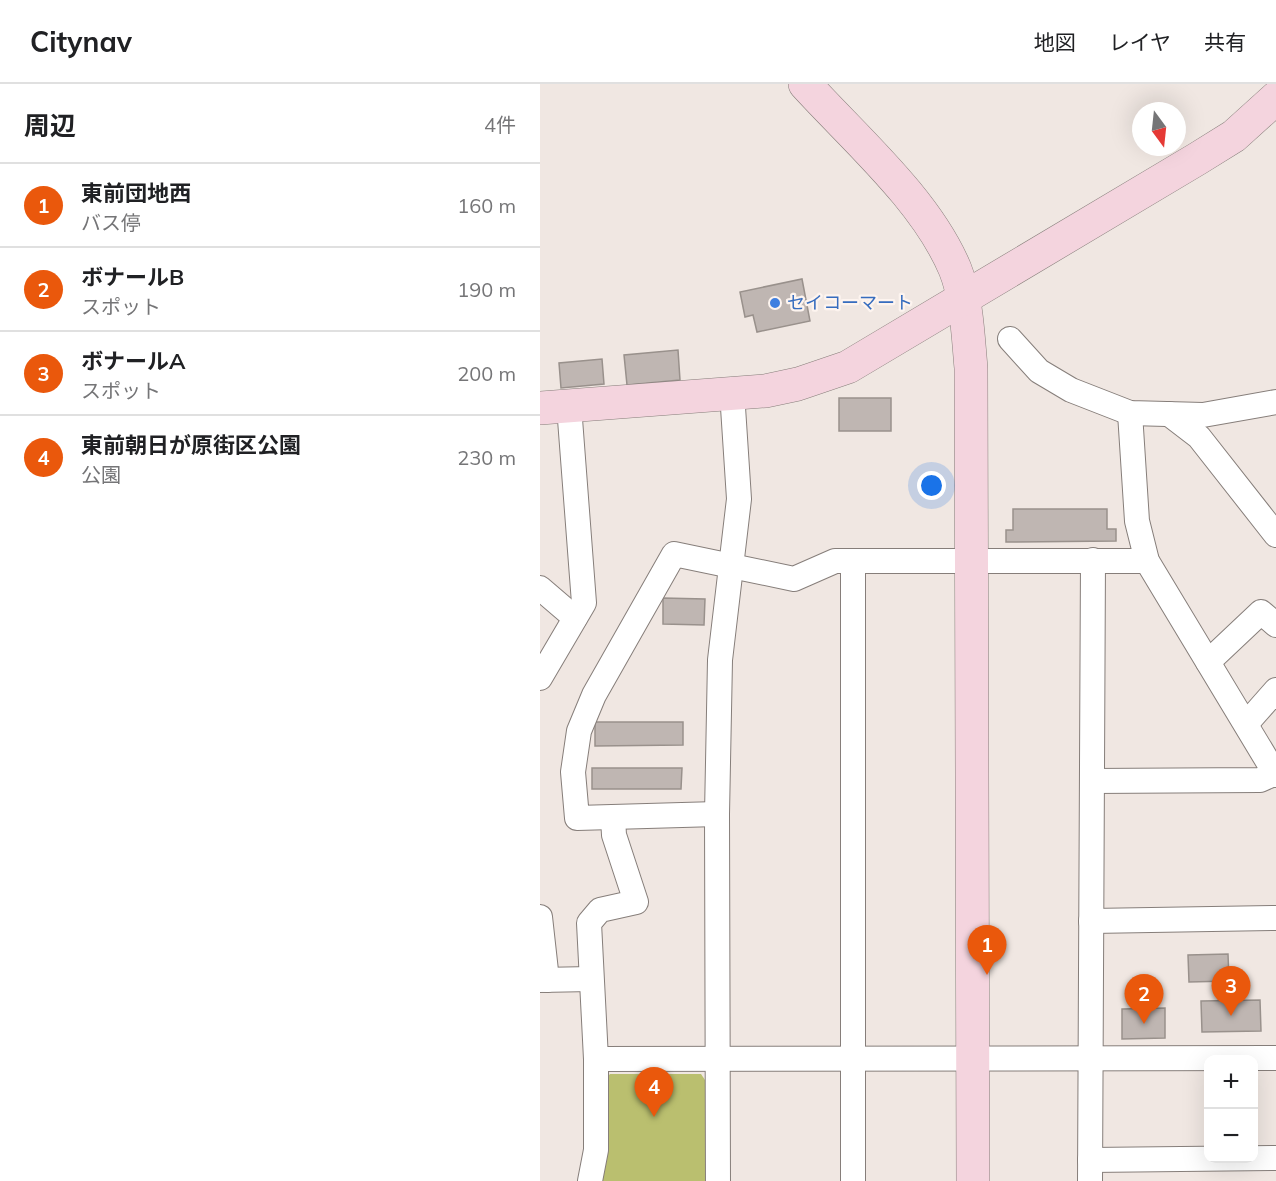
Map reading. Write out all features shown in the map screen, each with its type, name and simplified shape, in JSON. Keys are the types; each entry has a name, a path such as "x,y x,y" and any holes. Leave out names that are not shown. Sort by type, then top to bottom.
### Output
{"street":[{"path":"805,84 893,177 934,231 955,269 963,298 971,368 973,1181"},
{"path":"540,678 584,603 555,407 765,391 798,384 848,367 1206,153 1234,135 1276,98"},
{"path":"1010,339 1039,371 1071,390 1130,413 1203,415 1276,402"},
{"path":"718,1181 717,814 720,660 740,499 732,392"},
{"path":"1092,781 1260,780 1276,774 1147,561 1137,521 1130,413"},
{"path":"1169,414 1199,437 1276,535"},
{"path":"717,814 577,818 573,772 579,731 594,695 674,554 794,579 835,561 1147,561"},
{"path":"853,561 853,1181"},
{"path":"1093,561 1090,1170 1204,1160"},
{"path":"540,588 575,618"},
{"path":"1208,662 1261,612 1276,625"},
{"path":"1246,724 1276,690"},
{"path":"590,1181 597,1150 596,1059 589,923 600,910 636,902 614,836 613,818"},
{"path":"540,917 543,980 591,979"},
{"path":"1091,921 1276,918"},
{"path":"596,1059 1276,1058"},
{"path":"1258,1158 1276,1158"},
{"path":"1220,1163 1220,1181"}],"green space":[{"path":"610,1074 701,1074 705,1080 706,1181 597,1181 602,1083"}],"building":[{"name":"セイコーマート","path":"802,279 810,321 757,332 753,315 745,317 740,292"},
{"path":"678,350 680,380 627,385 624,355"},
{"path":"602,359 604,384 561,388 559,363"},
{"path":"839,398 891,398 891,431 839,431"},
{"path":"1013,509 1107,509 1107,529 1116,529 1116,541 1006,542 1006,530 1013,530"},
{"path":"663,598 705,599 704,625 663,624"},
{"path":"595,722 683,722 683,745 595,746"},
{"path":"592,768 682,768 681,789 592,789"},
{"path":"1228,954 1229,981 1189,982 1188,955"},
{"path":"1260,1000 1261,1031 1202,1032 1201,1001"},
{"path":"1165,1008 1165,1038 1122,1039 1122,1009"}],"place":[{"name":"セイコーマート","path":"775,303"},
{"name":"東前団地西","path":"987,975"},
{"name":"ボナールA","path":"1231,1016"},
{"name":"ボナールB","path":"1144,1024"},
{"name":"東前朝日が原街区公園","path":"654,1117"}]}
